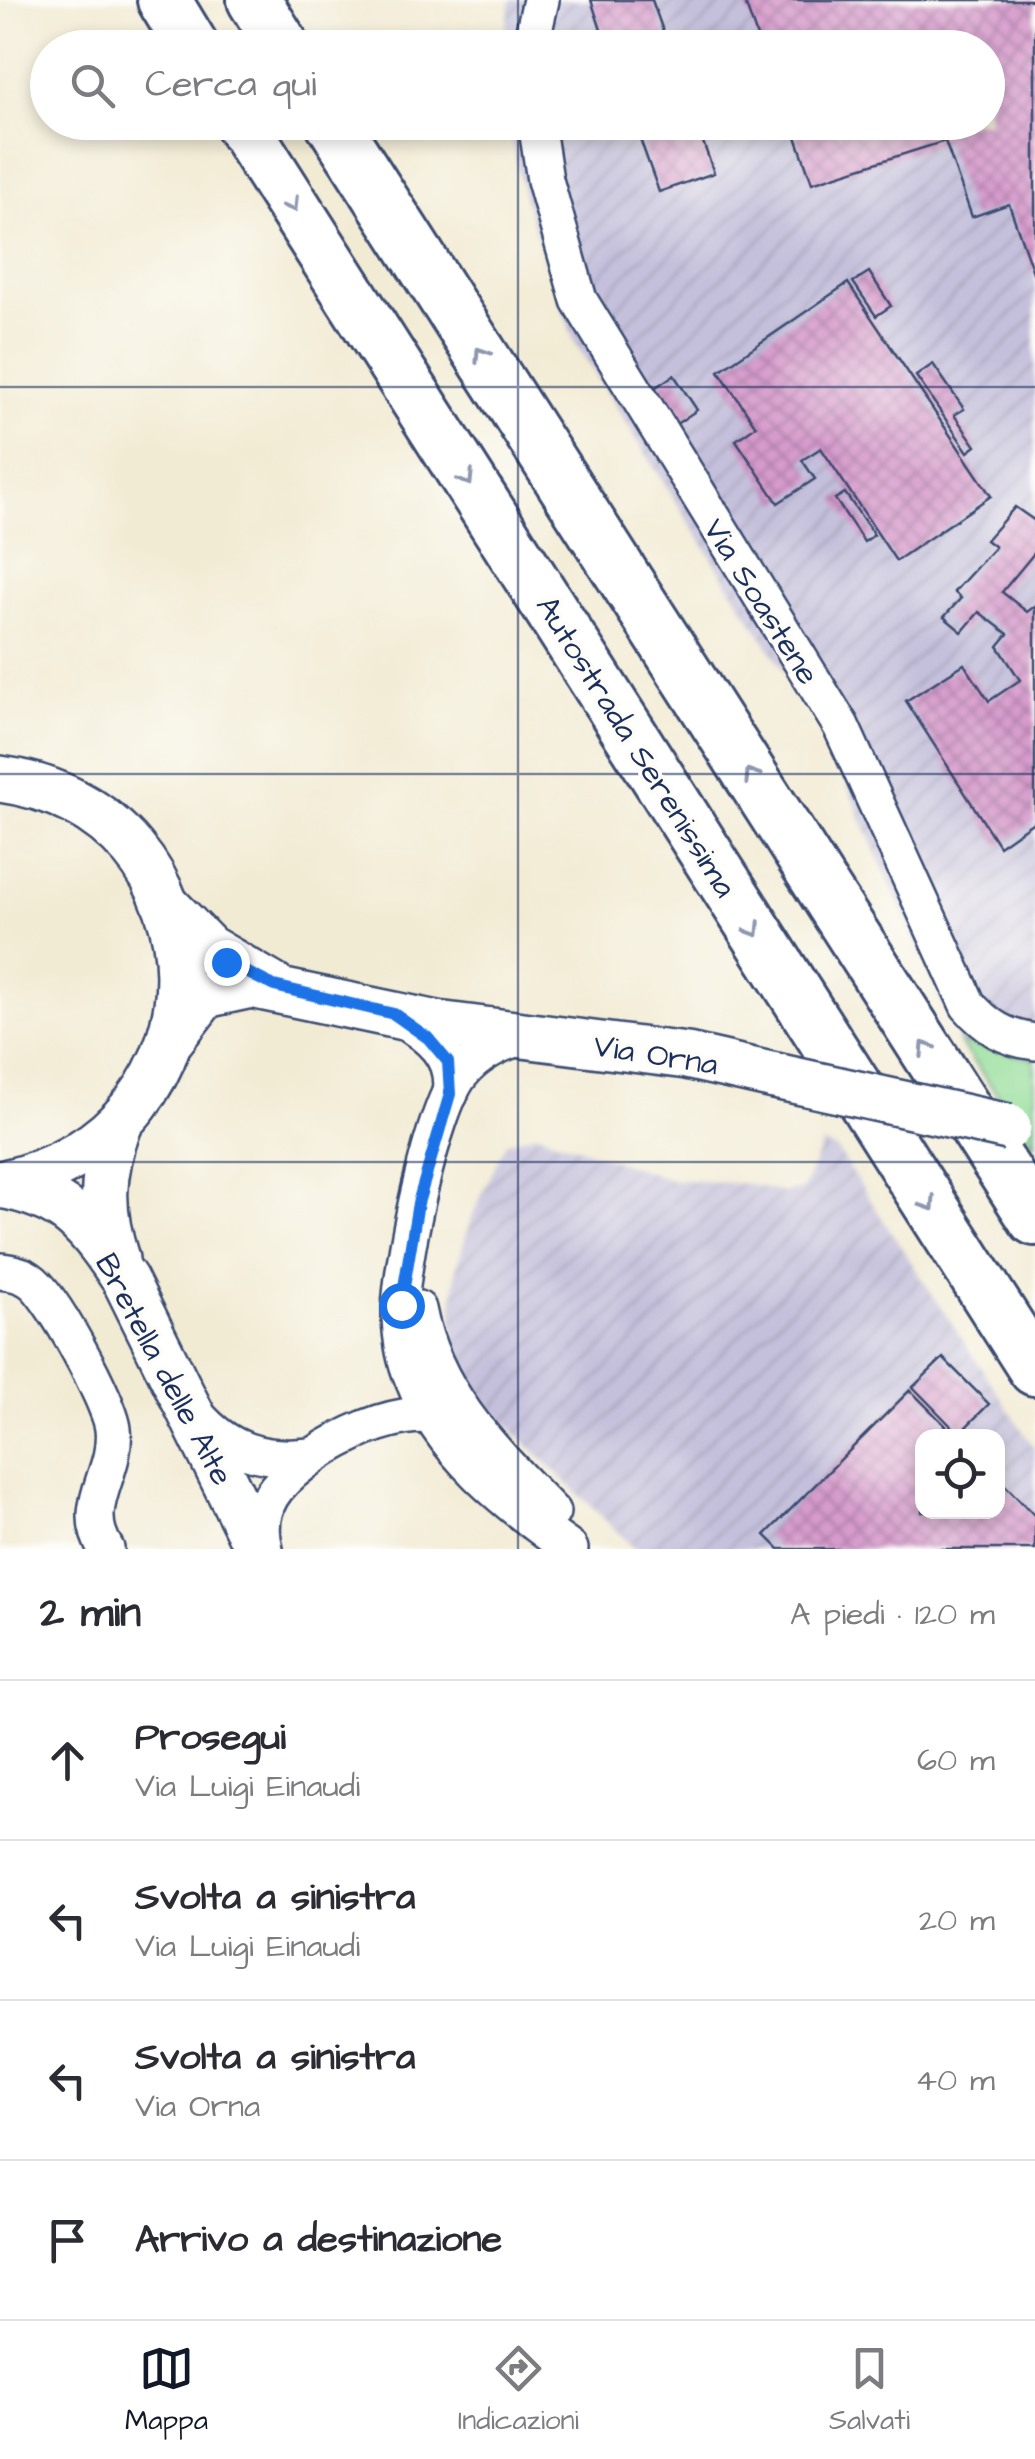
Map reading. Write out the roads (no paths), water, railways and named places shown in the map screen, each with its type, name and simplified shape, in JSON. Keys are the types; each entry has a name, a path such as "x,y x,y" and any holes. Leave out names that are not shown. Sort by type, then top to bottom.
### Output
{"highway":[{"path":"164,0 182,30"},
{"path":"254,0 273,30"},
{"name":"Autostrada Serenissima","path":"251,140 1035,1370"},
{"path":"344,140 1035,1219"}],"main road":[{"path":"0,779 58,794 92,813 122,838 146,868 164,902 180,970 172,1038 150,1084 120,1126 104,1169 103,1201 124,1280"},
{"name":"Via Orna","path":"164,902 208,948 274,986"},
{"name":"Via Orna","path":"172,1038 184,1017 217,989 274,986 394,1014 687,1056 1021,1130"},
{"path":"0,1184 64,1165 120,1126"},
{"name":"Bretella delle Alte","path":"0,1184 48,1197 70,1210 124,1280 251,1546"}],"street":[{"path":"534,30 541,0"},
{"name":"Via Soastene","path":"539,140 545,180 579,300 841,726 968,1005 987,1026 1016,1040 1035,1042"},
{"path":"394,1014 440,1050 450,1068 450,1094"},
{"path":"358,1432 392,1395 403,1347 401,1305 412,1234 450,1094 462,1073 480,1056 526,1035"},
{"path":"412,1234 419,1315 438,1372 469,1422 578,1546"},
{"path":"0,1271 31,1280 47,1298 114,1429 111,1456 93,1516 96,1533 106,1549"},
{"path":"403,1347 430,1414 465,1463"},
{"path":"180,1393 202,1422 235,1448 270,1457 311,1456"},
{"path":"251,1546 269,1500 311,1456 393,1419 430,1414 462,1432 578,1546"},
{"path":"358,1432 401,1432 465,1463 578,1546"}]}
